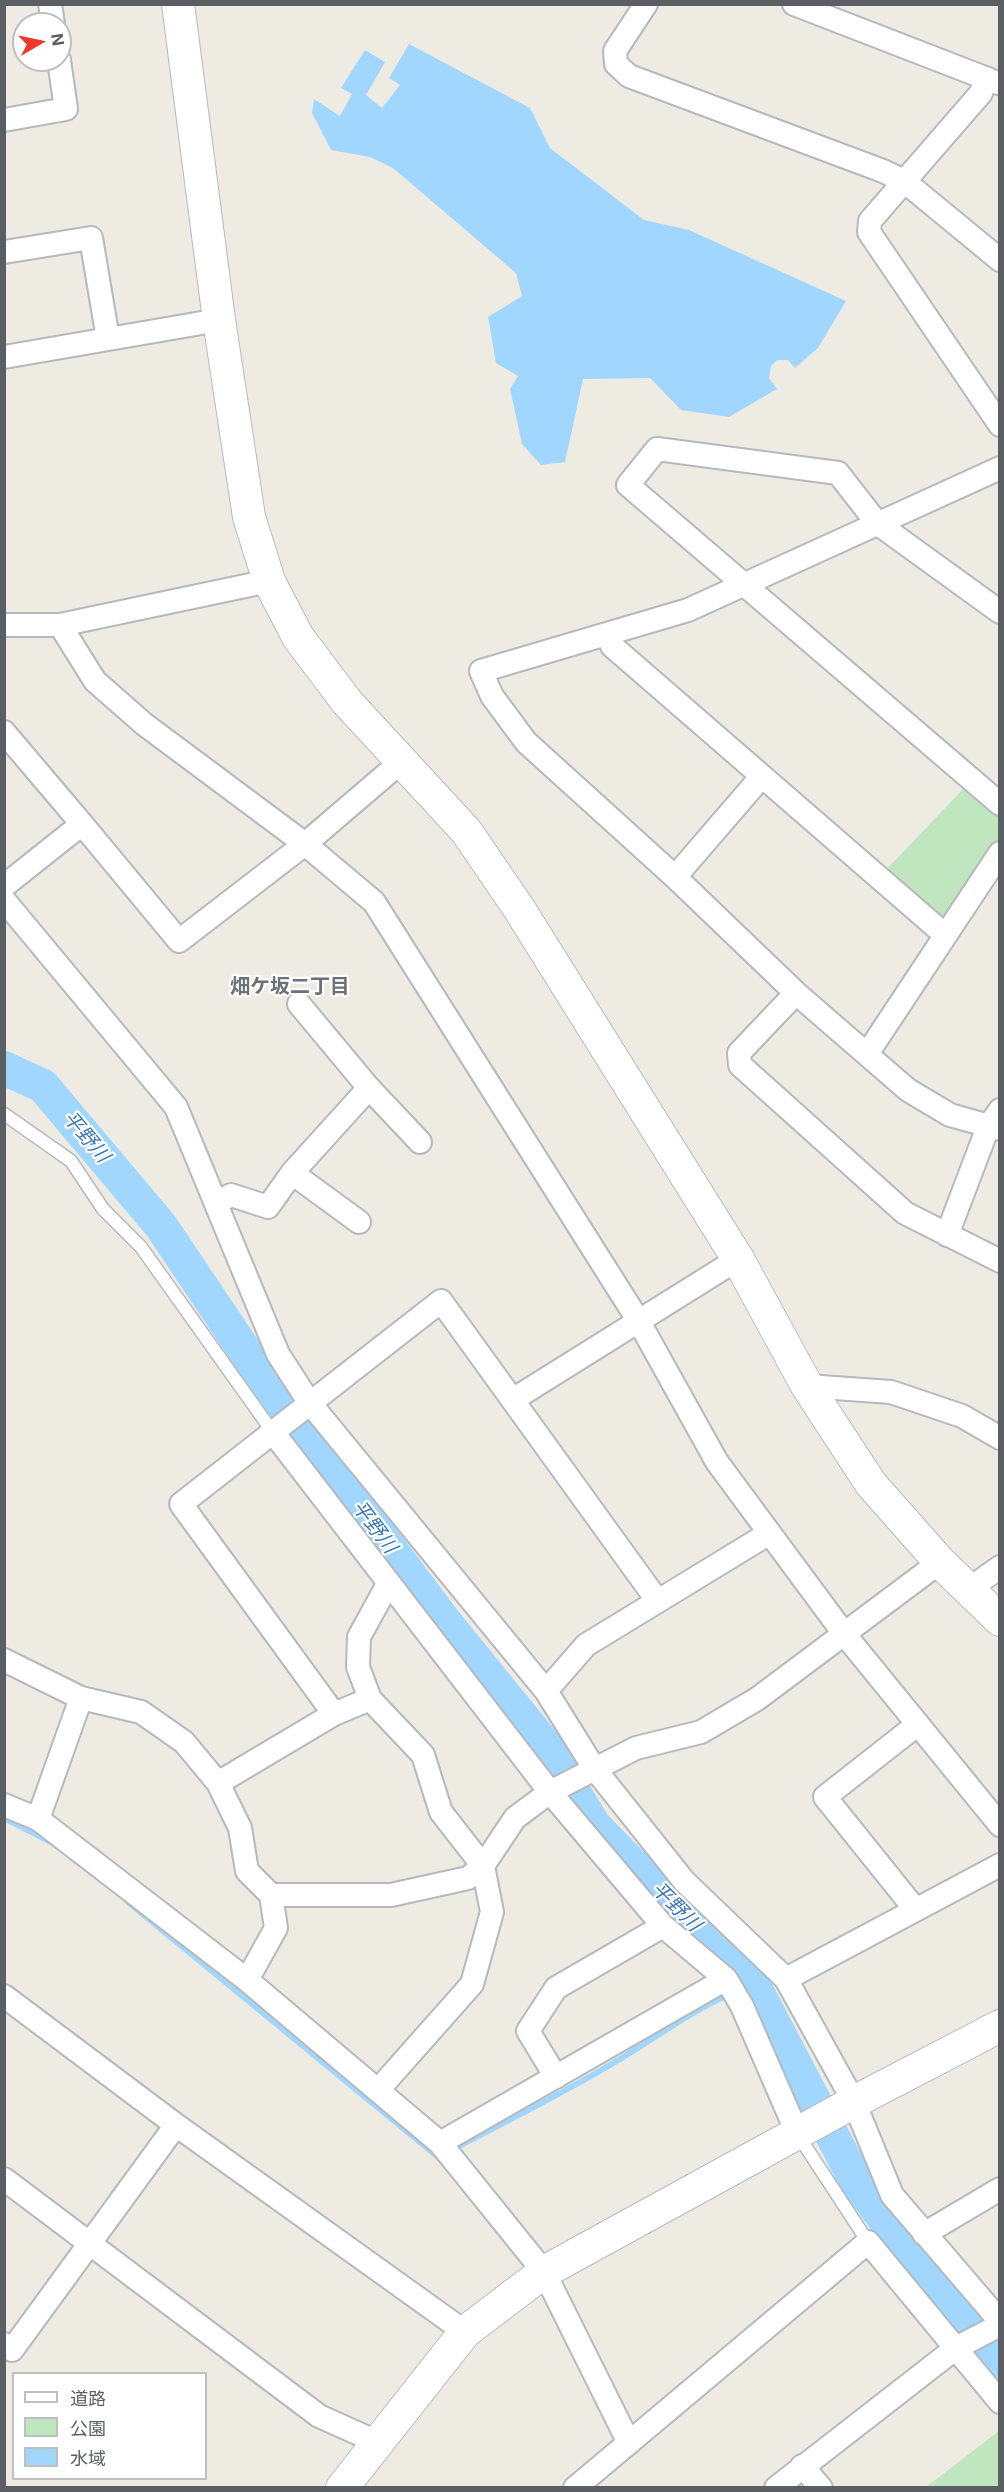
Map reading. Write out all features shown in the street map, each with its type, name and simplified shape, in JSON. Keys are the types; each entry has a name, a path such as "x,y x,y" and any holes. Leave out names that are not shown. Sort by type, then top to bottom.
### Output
{"street":[{"path":"178,4 219,320 249,517 269,581 298,637 347,702 466,831 518,907 738,1259 807,1386 871,1484 940,1562 999,1620"},
{"path":"646,4 615,51 616,64 629,76 903,181 999,260"},
{"path":"794,4 992,81 870,221 868,232 999,425"},
{"path":"4,120 66,108 61,72"},
{"path":"4,252 91,238 108,339"},
{"path":"4,357 219,320"},
{"path":"999,612 877,523 838,473 657,448 628,485 742,586 999,804"},
{"path":"947,1235 996,1122 950,1114 908,1090 796,993 675,877 526,742 492,696 481,671 688,610 999,468"},
{"path":"4,625 60,625 269,581"},
{"path":"60,625 95,681 144,724 305,844 374,902 638,1320 717,1462 768,1534 845,1635 999,1825"},
{"path":"608,635 612,646 944,934"},
{"path":"4,732 179,941 305,844 402,761"},
{"path":"675,877 762,776"},
{"path":"4,886 81,824"},
{"path":"867,1054 999,853"},
{"path":"4,900 176,1107 278,1354 309,1402 546,1691 594,1768 684,1881 786,1978 892,2195 999,2323 956,2348 776,2487"},
{"path":"796,993 739,1053 740,1065 905,1213 999,1261"},
{"path":"299,1004 369,1088 420,1142"},
{"path":"216,1203 231,1195 268,1207 292,1173 369,1088"},
{"path":"292,1173 358,1222"},
{"path":"514,1399 738,1259"},
{"path":"334,1714 181,1504 441,1300 657,1600"},
{"path":"807,1386 891,1392 962,1416 999,1438"},
{"path":"272,1431 550,1792 663,1926 726,1979 742,2006 802,2133"},
{"path":"546,1691 586,1645 768,1534"},
{"path":"271,1895 391,1895 468,1878 483,1866 514,1818 550,1792 636,1748 701,1732 757,1699 940,1562"},
{"path":"969,1589 999,1567"},
{"path":"379,2089 472,1984 492,1912 483,1866 441,1812 423,1755 370,1699 358,1667 360,1637 388,1584"},
{"path":"4,1660 81,1698 141,1712 184,1742 218,1783 240,1828 247,1871 271,1895 276,1928 247,1980"},
{"path":"38,1819 81,1698"},
{"path":"218,1783 334,1714 370,1699"},
{"path":"915,1909 825,1797 918,1724"},
{"path":"4,1805 38,1819 247,1980 379,2089 440,2143 544,2272 628,2443"},
{"path":"786,1978 999,1865"},
{"path":"556,2077 528,2031 556,1988 663,1926"},
{"path":"440,2143 726,1979"},
{"path":"4,1996 176,2125 465,2332"},
{"path":"342,2487 465,2332 544,2272 999,2026"},
{"path":"4,2344 12,2350 176,2125"},
{"path":"4,2179 319,2416 377,2442"},
{"path":"924,2234 999,2189"},
{"path":"575,2487 867,2242 999,2402"},
{"path":"802,2466 821,2487"}],"lane":[{"path":"4,1114 71,1161 104,1209 141,1247 272,1431"},
{"path":"802,2133 867,2242"}],"green space":[{"path":"965,787 999,813 999,841 946,917 939,917 885,871"},
{"path":"999,2431 999,2487 926,2487"}],"water":[{"path":"409,44 530,108 550,148 644,220 689,230 846,301 818,348 795,368 788,360 777,360 771,366 769,378 777,389 729,417 681,410 650,378 583,379 565,462 541,465 522,444 510,389 518,376 496,363 488,317 522,296 516,273 393,168 370,157 331,150 312,113 314,99 340,116 352,94 341,88 365,50 385,62 366,95 382,108 400,85 389,78"}],"waterway":[{"name":"平野川","path":"4,1068 43,1086 161,1226 267,1384 445,1622 546,1746 594,1825 711,1945 753,1984 856,2181 903,2244 1000,2361"},
{"path":"4,1818 49,1841"},
{"path":"128,1902 438,2157"},
{"path":"739,1990 753,1984"},
{"path":"461,2145 577,2084 685,2018 730,1994"}],"district":[{"name":"畑ケ坂二丁目","path":"290,987"}]}
